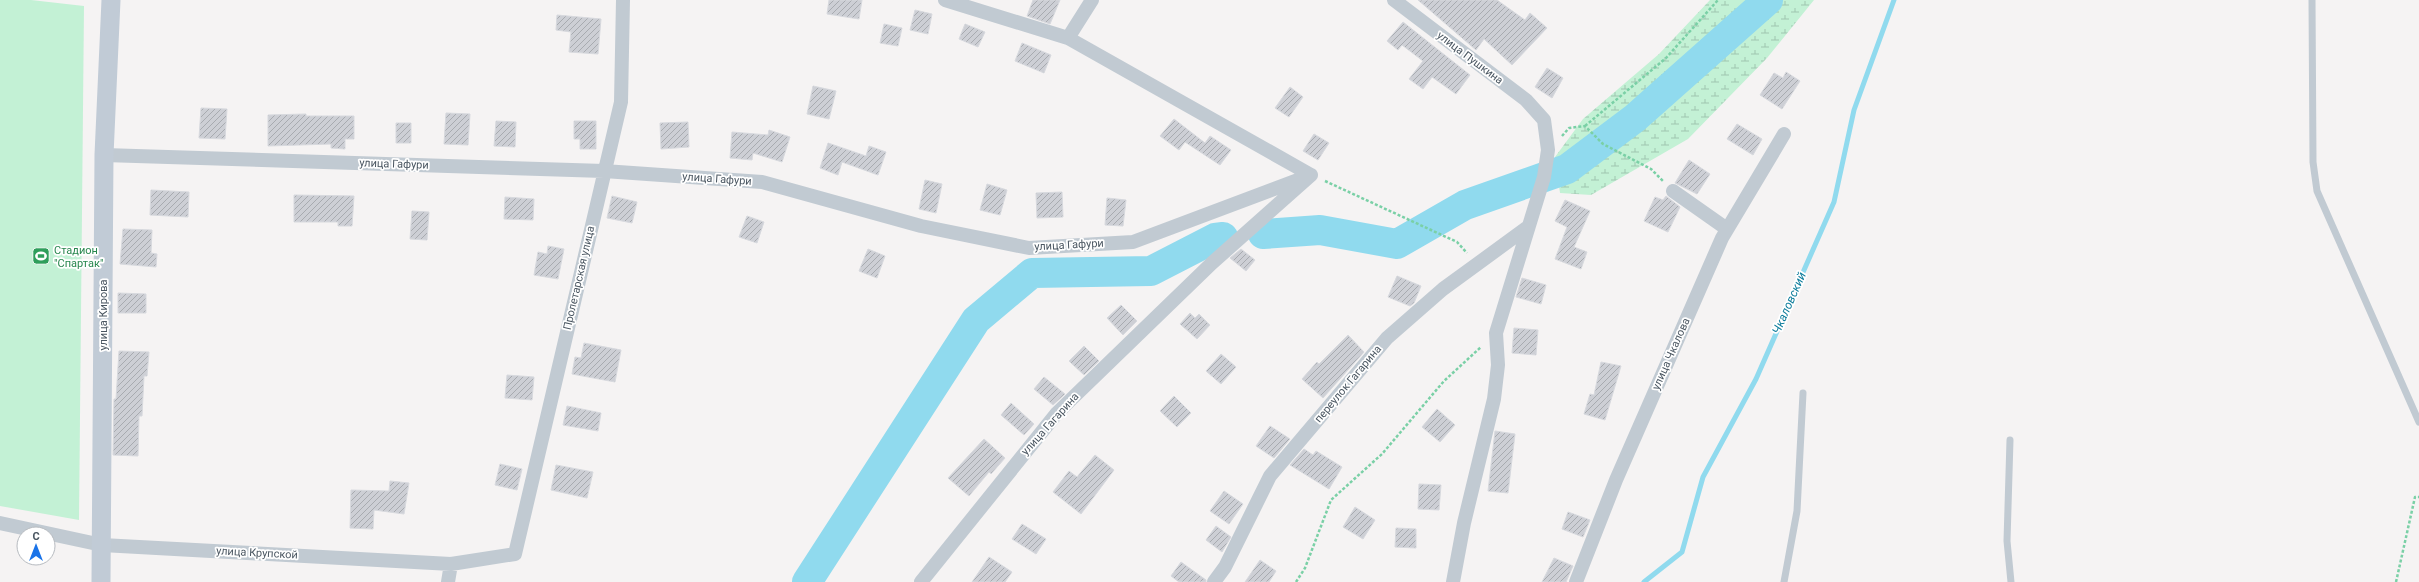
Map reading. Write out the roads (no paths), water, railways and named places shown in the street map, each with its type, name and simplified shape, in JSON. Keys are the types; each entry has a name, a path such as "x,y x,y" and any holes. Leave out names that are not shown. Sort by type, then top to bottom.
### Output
{"street":[{"name":"улица Кирова","path":"101,582 104,155 111,0"},
{"name":"Пролетарская улица","path":"515,554 621,102 623,0"},
{"path":"945,0 1068,38 1311,174"},
{"path":"1068,38 1092,0"},
{"name":"улица Пушкина","path":"1394,0 1526,100 1544,120 1548,150 1544,177 1528,227"},
{"name":"улица Чкалова","path":"1576,582 1616,480 1727,228 1784,134"},
{"name":"улица Гафури","path":"104,155 604,171 762,182 921,226 1029,248 1133,242 1311,174"},
{"name":"улица Гагарина","path":"921,582 1057,413 1212,263 1311,174"},
{"path":"1673,191 1727,228"},
{"path":"1453,582 1464,523 1494,399 1498,365 1496,333 1528,227"},
{"name":"переулок Гагарина","path":"1214,582 1225,567 1270,476 1387,338 1443,289 1528,227"},
{"name":"улица Крупской","path":"0,523 102,544 451,564 515,554"},
{"path":"448,582 451,564"}],"lane":[{"path":"2312,0 2313,162 2317,191 2419,422"},
{"path":"1784,582 1797,511 1803,393"},
{"path":"2010,440 2007,541 2011,582"}],"waterway":[{"path":"1263,234 1320,230 1397,244 1465,205 1567,169 1635,118 1768,0"},
{"name":"Чкаловский","path":"1644,582 1682,552 1703,477 1756,379 1834,202 1854,110 1894,0"},
{"path":"807,582 976,320 1032,273 1151,271 1215,238 1223,237"}],"place":[{"name":"Стадион \"Спартак\"","path":"41,256"}]}
